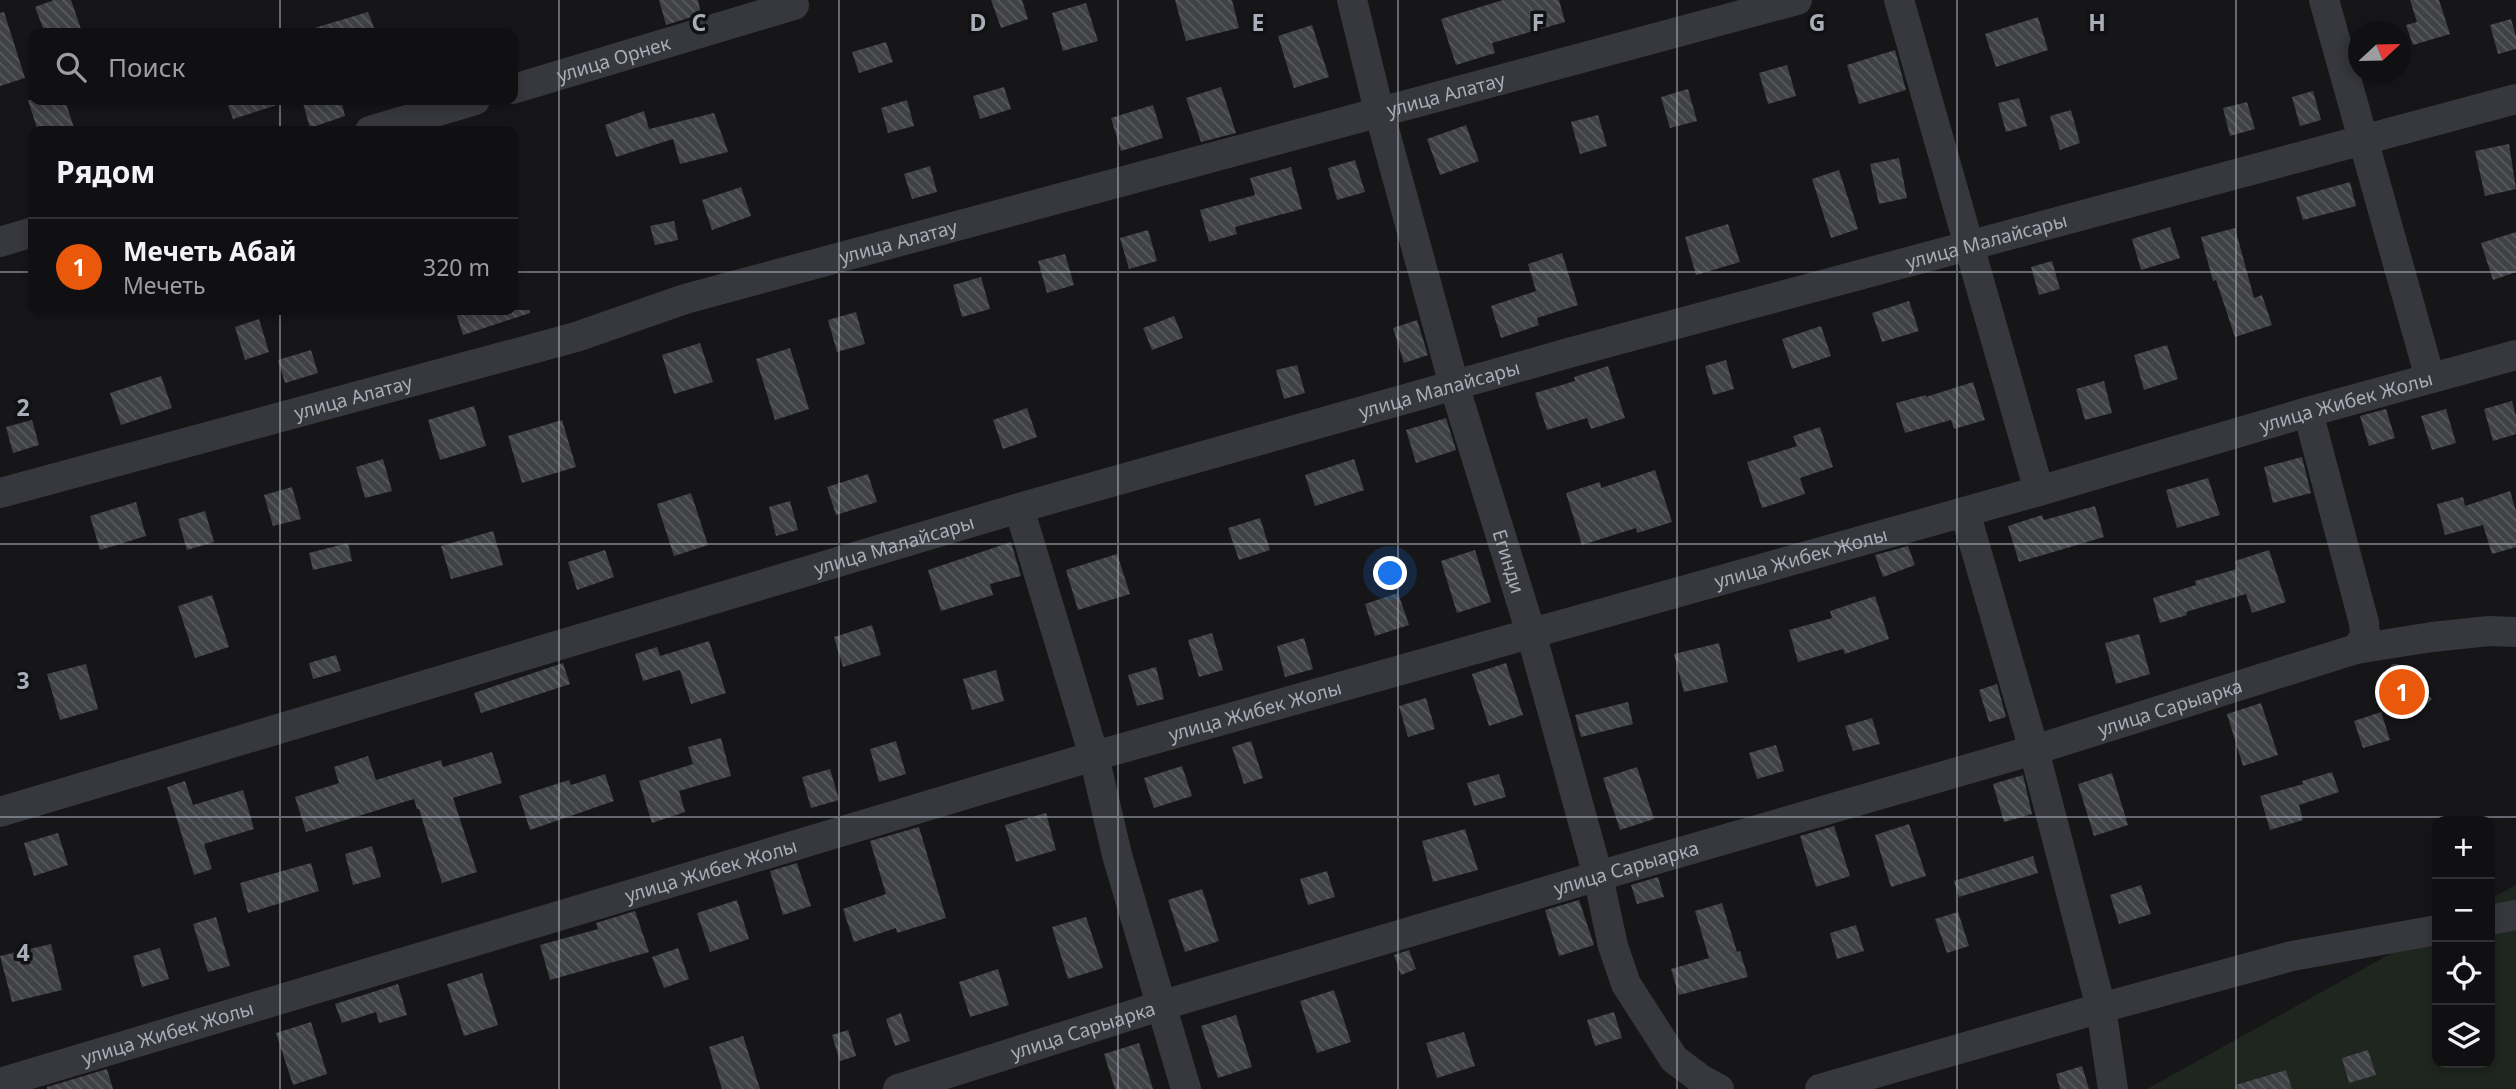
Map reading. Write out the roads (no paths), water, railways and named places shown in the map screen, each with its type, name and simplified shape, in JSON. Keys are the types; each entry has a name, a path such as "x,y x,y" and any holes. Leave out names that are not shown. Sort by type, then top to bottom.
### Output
{"street":[{"name":"Егинди","path":"1352,0 1379,111 1454,385 1531,633 1598,876 1613,946 1626,984 1674,1059 1719,1089"},
{"name":"улица Алатау","path":"0,493 576,337 685,299 1797,0"},
{"path":"1899,0 2039,491"},
{"path":"2324,0 2430,378"},
{"name":"улица Орнек","path":"518,88 794,5"},
{"name":"улица Малайсары","path":"0,812 1019,508 1454,385 2516,99"},
{"path":"387,126 458,105"},
{"path":"0,242 28,234"},
{"name":"улица Жибек Жолы","path":"0,1083 1094,756 2516,355"},
{"path":"2308,412 2364,624 2365,637 2356,649"},
{"path":"1019,508 1094,756 1117,855 1186,1089"},
{"path":"1965,512 2034,750 2101,1008 2113,1089"},
{"name":"улица Сарыарка","path":"898,1089 1163,1005 2034,750 2356,649 2489,631 2516,632"},
{"path":"2495,919 2516,915"},
{"path":"1820,1089 2292,956 2432,931"}],"place":[{"name":"Мечеть Абай","path":"2402,692"}]}
